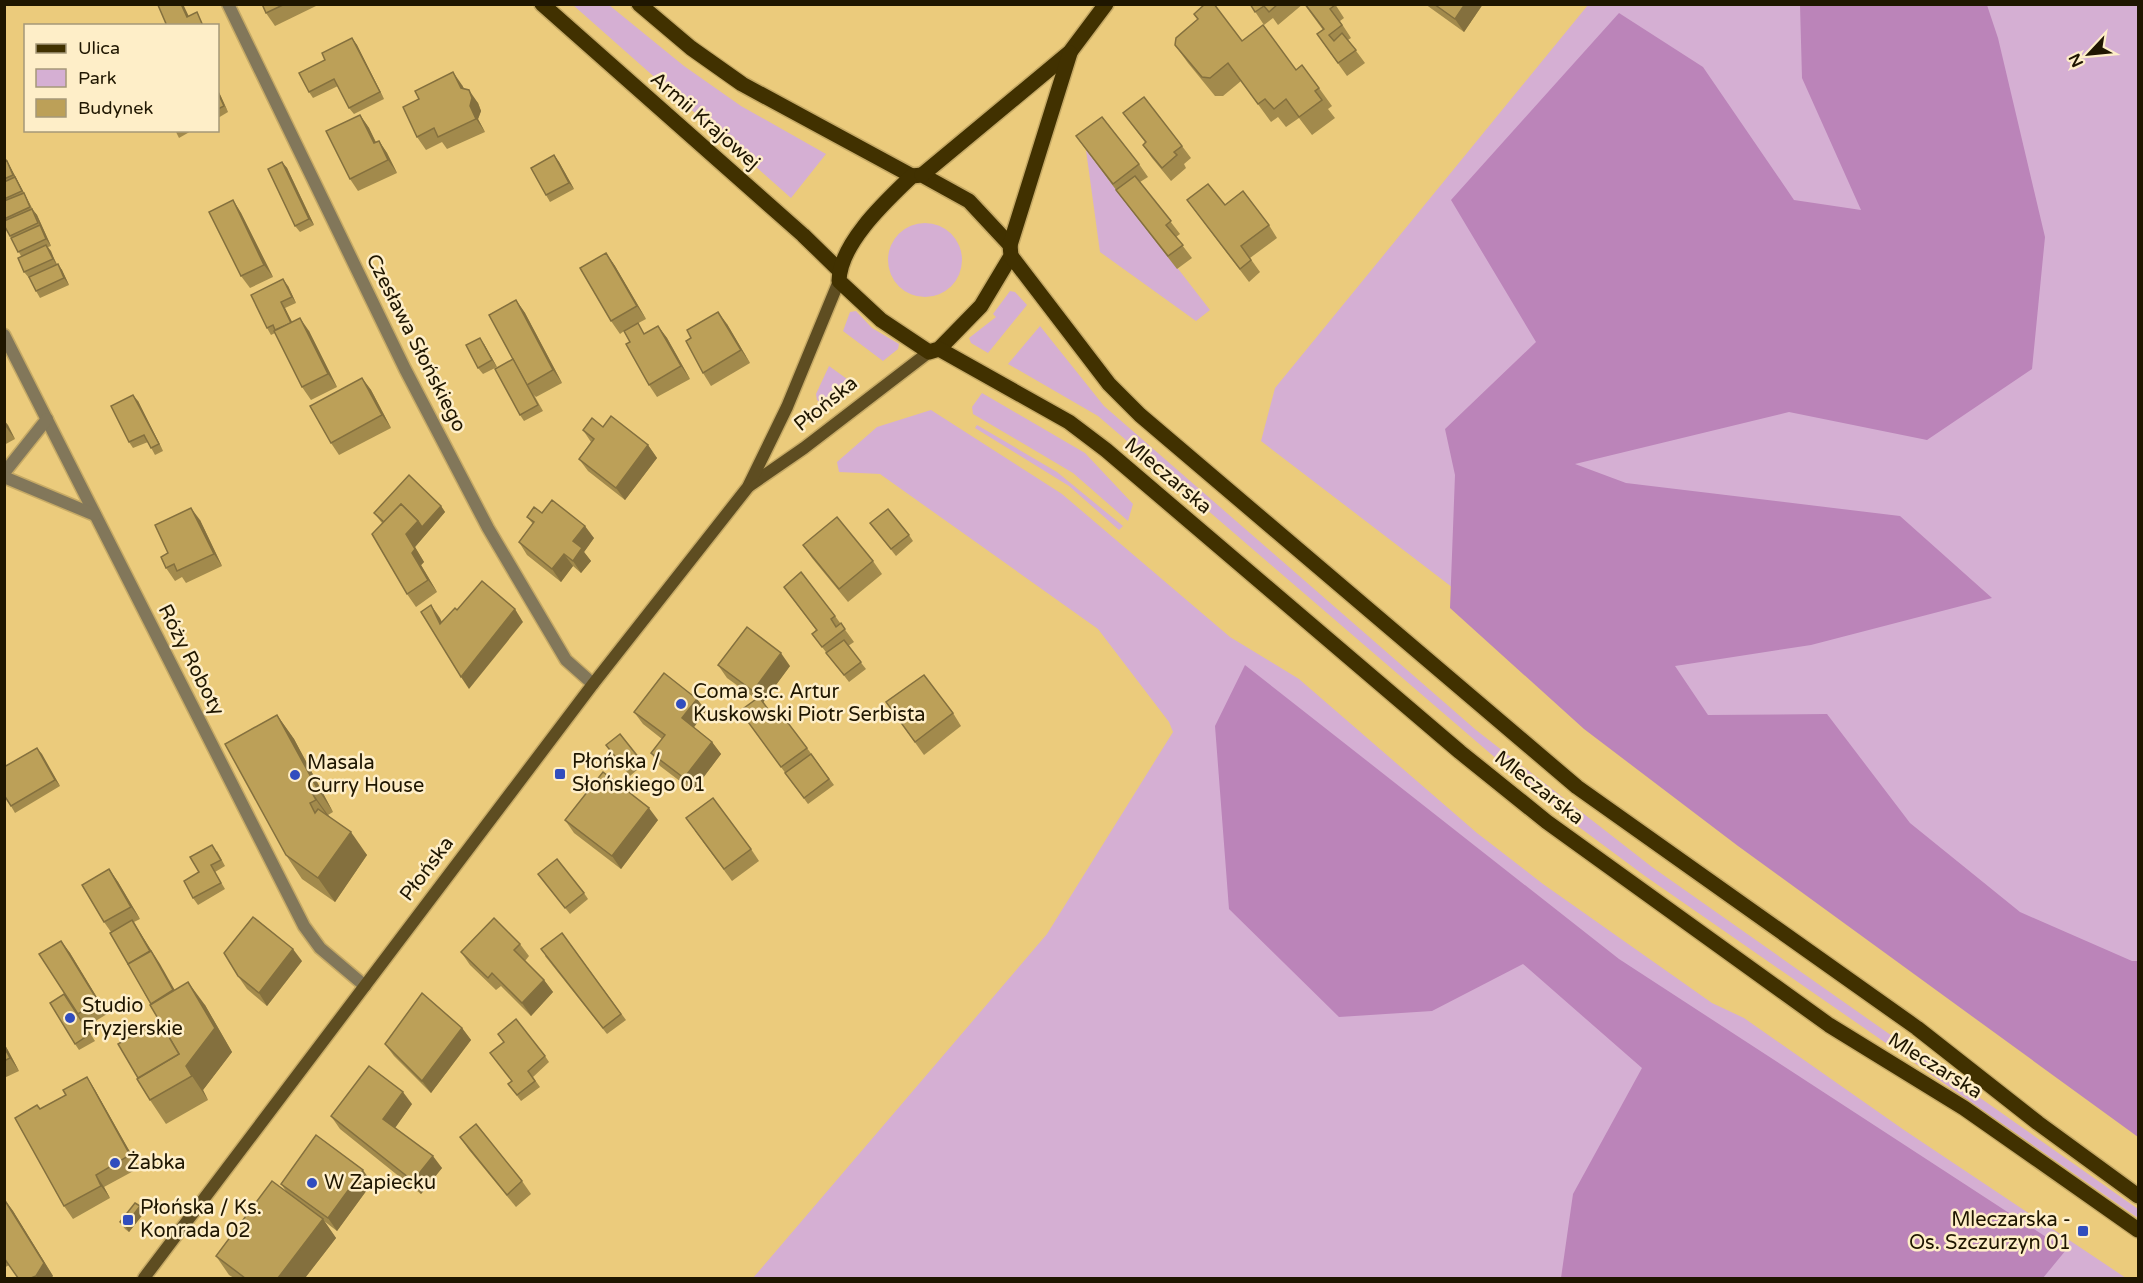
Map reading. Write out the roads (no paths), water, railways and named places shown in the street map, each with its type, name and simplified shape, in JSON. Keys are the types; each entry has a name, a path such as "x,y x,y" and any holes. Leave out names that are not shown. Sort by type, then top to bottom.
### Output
{"main road":[{"name":"Armii Krajowej","path":"542,4 803,235 839,275"},
{"path":"639,4 691,48 742,84 969,201 1011,250"},
{"path":"1070,52 1011,250 981,306 934,350 881,320 839,275 867,220 917,176 1070,52 1106,4"},
{"name":"Mleczarska","path":"1011,250 1109,384 1140,415 1489,714 1577,787 1917,1028 2038,1123 2139,1196"},
{"name":"Mleczarska","path":"934,350 1069,422 1106,450 1460,752 1547,822 1829,1025 1964,1108 2139,1230"}],"street":[{"name":"Czesława Słońskiego","path":"228,4 405,369 488,528 566,660 593,684"},
{"name":"Płońska","path":"144,1278 593,684 748,487 792,396 839,275"},
{"name":"Róży Roboty","path":"4,335 304,926 320,948 365,986"},
{"name":"Płońska","path":"748,487 804,448 934,350"},
{"path":"47,419 4,475 94,515"}],"place":[{"name":"Coma s.c. Artur Kuskowski Piotr Serbista","path":"681,704"},
{"name":"Płońska / Słońskiego 01","path":"560,774"},
{"name":"Masala Curry House","path":"295,775"},
{"name":"Studio Fryzjerskie","path":"70,1018"},
{"name":"Żabka","path":"115,1163"},
{"name":"W Zapiecku","path":"312,1183"},
{"name":"Płońska / Ks. Konrada 02","path":"128,1220"},
{"name":"Mleczarska - Os. Szczurzyn 01","path":"2083,1231"}]}
